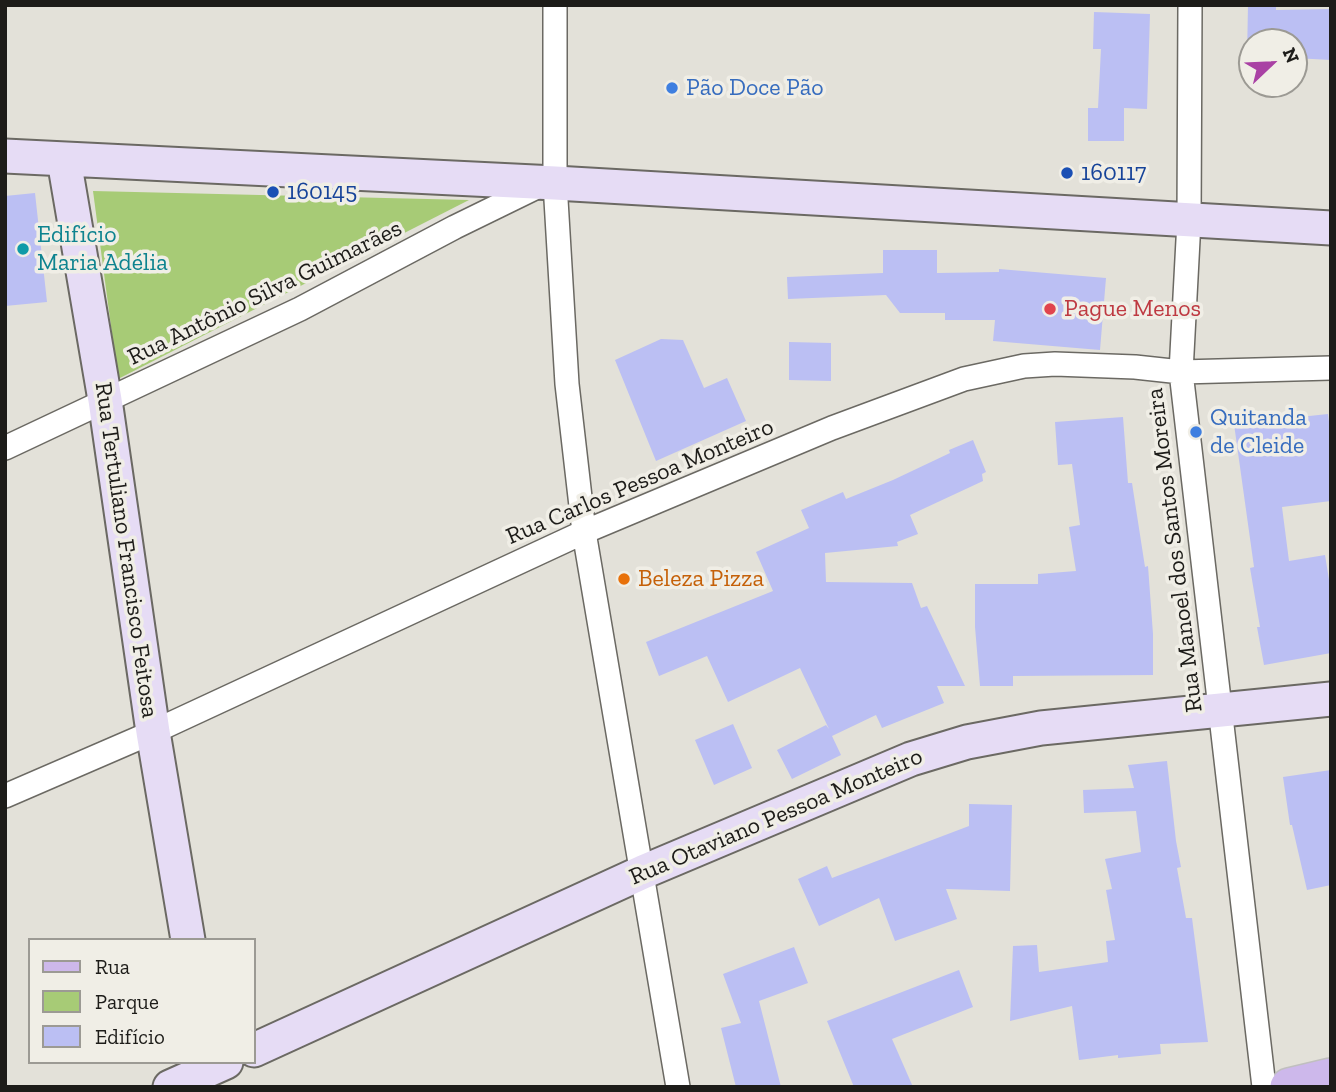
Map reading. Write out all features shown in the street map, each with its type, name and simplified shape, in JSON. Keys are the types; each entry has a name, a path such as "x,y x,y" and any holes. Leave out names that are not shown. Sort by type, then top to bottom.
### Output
{"main road":[{"path":"1289,1087 1331,1077"}],"street":[{"path":"555,5 550,183 567,384 584,532 678,1087"},
{"name":"Rua Manoel dos Santos Moreira","path":"1191,5 1189,221 1181,372 1264,1087"},
{"path":"5,156 550,183 1331,228"},
{"name":"Rua Tertuliano Francisco Feitosa","path":"64,160 105,400 153,732 188,938"},
{"name":"Rua Antônio Silva Guimarães","path":"5,448 300,309 456,227 550,183"},
{"name":"Rua Carlos Pessoa Monteiro","path":"5,796 153,732 584,532 832,428 964,379 1024,366 1055,364 1181,372 1331,368"},
{"name":"Rua Otaviano Pessoa Monteiro","path":"256,1049 643,872 911,759 967,742 1041,728 1331,699"},
{"path":"170,1087 216,1070"}],"green space":[{"path":"93,191 469,200 118,379"}],"building":[{"path":"1248,5 1276,5 1276,10 1331,9 1331,60 1308,59 1308,28 1248,28"},
{"path":"1094,12 1150,14 1147,109 1124,108 1124,141 1088,141 1088,108 1098,108 1101,49 1093,49"},
{"name":"Edifício Maria Adélia","path":"35,193 47,302 5,306 5,196"},
{"path":"883,250 937,250 937,273 999,272 999,269 1106,278 1100,350 993,341 995,320 945,320 945,313 900,313 886,295 788,299 787,277 883,273"},
{"path":"661,339 683,340 704,388 727,378 746,421 656,461 615,360"},
{"path":"789,342 831,343 831,381 789,380"},
{"path":"1328,414 1331,437 1331,501 1282,507 1289,561 1325,555 1331,592 1331,653 1264,665 1257,627 1260,627 1250,568 1254,567 1234,424"},
{"path":"1123,417 1128,483 1132,483 1145,567 1148,566 1153,675 1013,676 1013,686 980,686 975,627 975,584 1038,584 1038,574 1076,571 1069,527 1080,525 1072,464 1058,465 1055,422"},
{"path":"973,440 986,472 982,474 983,481 910,515 918,534 897,542 898,546 825,553 826,582 912,583 921,608 927,606 965,686 937,686 944,703 882,728 876,715 832,736 841,755 792,779 777,750 826,725 829,729 800,668 728,702 707,656 659,676 646,642 773,591 756,552 809,528 801,510 843,492 846,499 893,480"},
{"path":"733,724 752,768 714,785 695,740"},
{"path":"1167,761 1181,867 1177,868 1186,918 1192,918 1208,1042 1160,1044 1161,1054 1118,1058 1118,1055 1079,1060 1072,1006 1010,1021 1013,946 1037,945 1039,972 1108,962 1106,941 1115,940 1106,890 1112,889 1105,859 1141,852 1136,811 1084,813 1083,790 1134,788 1128,765"},
{"path":"1331,770 1331,885 1307,890 1290,825 1283,777"},
{"path":"969,804 1012,805 1010,891 946,889 957,919 895,941 879,898 819,926 798,879 827,866 832,878 969,826"},
{"path":"794,947 808,983 759,1001 781,1087 736,1087 721,1028 741,1023 723,974"},
{"path":"959,970 973,1007 892,1039 913,1087 854,1087 827,1021"}],"place":[{"name":"Pão Doce Pão","path":"672,88"},
{"name":"160117","path":"1067,173"},
{"name":"160145","path":"273,192"},
{"name":"Edifício Maria Adélia","path":"23,249"},
{"name":"Pague Menos","path":"1050,309"},
{"name":"Quitanda de Cleide","path":"1196,432"},
{"name":"Beleza Pizza","path":"624,579"}]}
